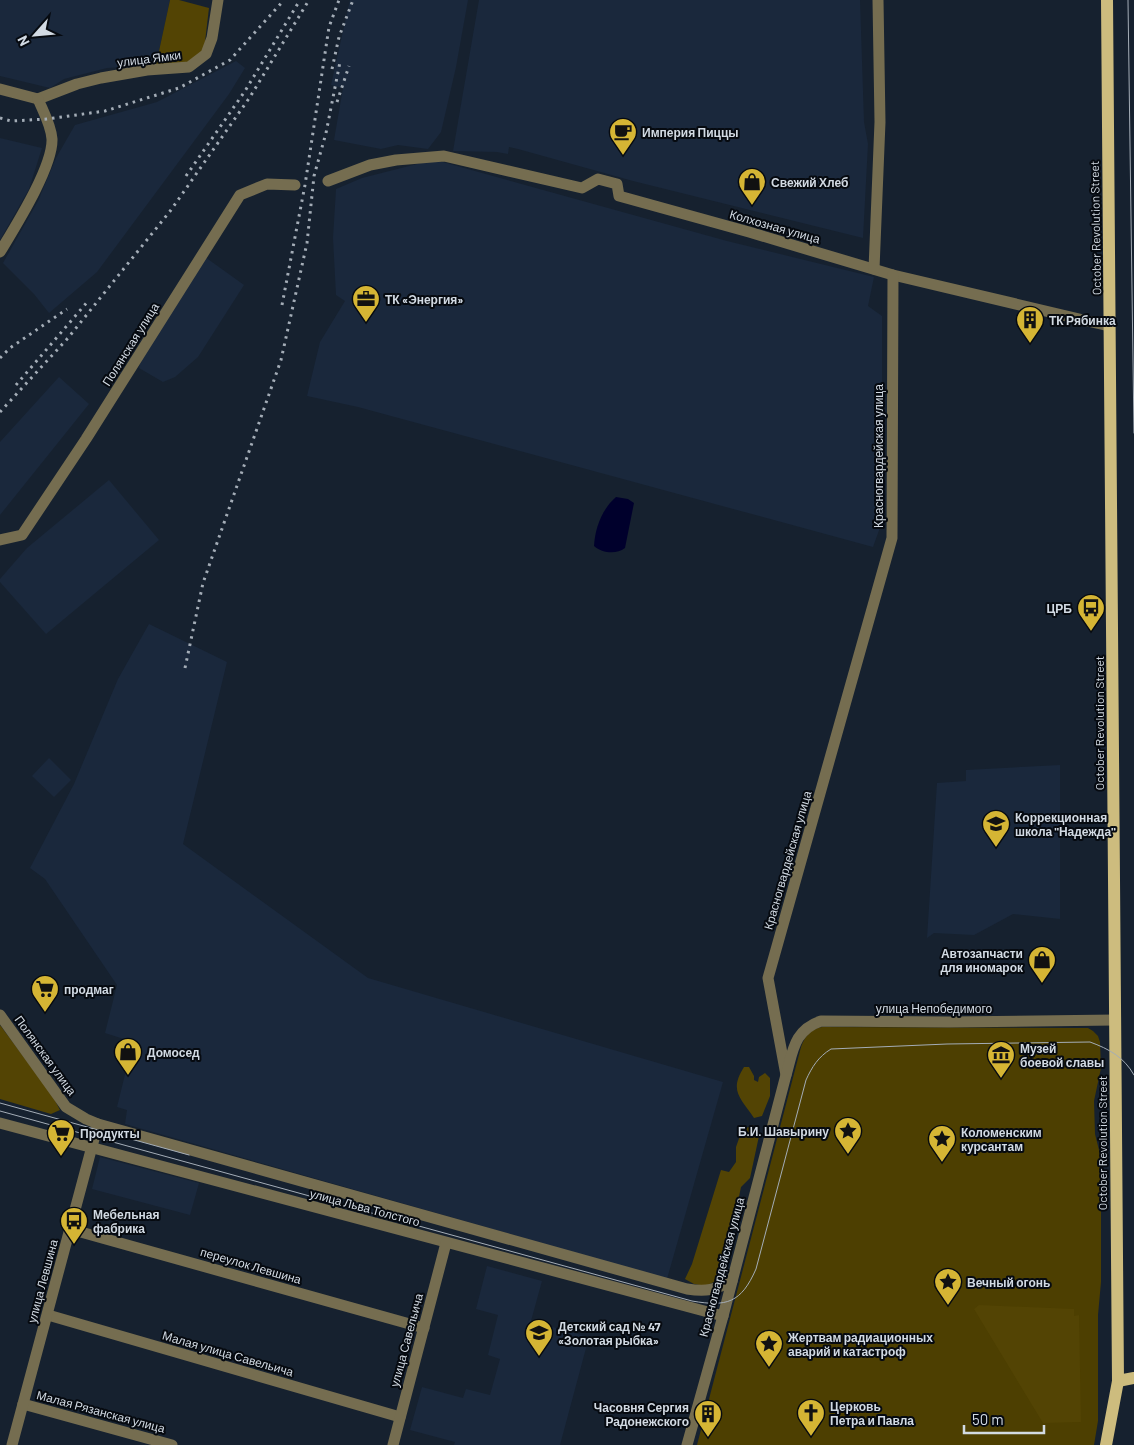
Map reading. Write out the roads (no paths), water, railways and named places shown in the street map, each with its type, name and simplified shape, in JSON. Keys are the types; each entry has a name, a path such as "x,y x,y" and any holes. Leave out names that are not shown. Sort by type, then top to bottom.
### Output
{"main road":[{"name":"October Revolution Street","path":"1106,1445 1118,1381 1107,0"},
{"path":"1118,1381 1134,1378"}],"street":[{"name":"улица Ямки","path":"38,99 77,84 101,78 147,70 189,67 206,54 212,38 218,0"},
{"path":"874,269 880,122 878,0"},
{"path":"0,89 38,99 47,120 52,139 48,164 0,252"},
{"name":"Колхозная улица","path":"328,181 396,160 444,156 582,188 598,179 617,184 619,196 749,232 892,275 1110,326"},
{"name":"Полянская улица","path":"0,540 22,535 86,439 240,195 267,184 295,185"},
{"name":"Красногвардейская улица","path":"687,1445 786,1075 768,978 892,538 892,275"},
{"name":"Полянская улица","path":"0,1015 66,1106 86,1119 98,1124"},
{"name":"улица Непобедимого","path":"786,1075 797,1038 804,1029 821,1021 1115,1020"},
{"name":"улица Льва Толстого","path":"0,1123 723,1316"},
{"name":"улица Левшина","path":"12,1445 98,1124"},
{"name":"улица Льва Толстого","path":"98,1124 687,1289 704,1291 732,1281"},
{"name":"переулок Левшина","path":"70,1229 424,1328"},
{"name":"улица Савельича","path":"393,1445 446,1243"},
{"name":"Малая улица Савельича","path":"48,1315 400,1417"},
{"name":"Малая Рязанская улица","path":"22,1404 172,1445"}],"water":[{"path":"616,497 628,499 634,503 625,548 617,552 609,552 594,546 603,513"}],"tram line":[{"path":"1128,0 1134,433"},
{"path":"0,1111 692,1301 715,1303 732,1300 738,1296 745,1289 756,1269 806,1080 822,1055 831,1049 947,1044 1090,1042 1121,1058 1134,1075"},
{"path":"0,1103 189,1155"}],"railway":[{"path":"0,118 11,121 47,119 105,111 179,88 230,60 284,0"},
{"path":"186,176 245,91 300,0"},
{"path":"0,412 68,338 171,210 250,97 309,0"},
{"path":"282,305 305,185 329,27 339,0"},
{"path":"332,69 339,37 353,0"},
{"path":"185,668 203,583 281,360 307,243 314,176 326,133 340,62"},
{"path":"337,102 349,66"},
{"path":"16,385 89,300"},
{"path":"0,358 10,348 67,309"}],"place":[{"name":"Империя Пиццы","path":"623,156"},
{"name":"Свежий Хлеб","path":"752,206"},
{"name":"ТК «Энергия»","path":"366,323"},
{"name":"ТК Рябинка","path":"1030,344"},
{"name":"ЦРБ","path":"1091,632"},
{"name":"Коррекционная школа \"Надежда\"","path":"996,848"},
{"name":"Автозапчасти для иномарок","path":"1042,984"},
{"name":"продмаг","path":"45,1013"},
{"name":"Домосед","path":"128,1076"},
{"name":"Музей боевой славы","path":"1001,1079"},
{"name":"Б.И. Шавырину","path":"848,1155"},
{"name":"Продукты","path":"61,1157"},
{"name":"Коломенским курсантам","path":"942,1163"},
{"name":"Мебельная фабрика","path":"74,1245"},
{"name":"Вечный огонь","path":"948,1306"},
{"name":"Детский сад № 47 «Золотая рыбка»","path":"539,1357"},
{"name":"Жертвам радиационных аварий и катастроф","path":"769,1368"},
{"name":"Церковь Петра и Павла","path":"811,1437"},
{"name":"Часовня Сергия Радонежского","path":"708,1438"}]}
